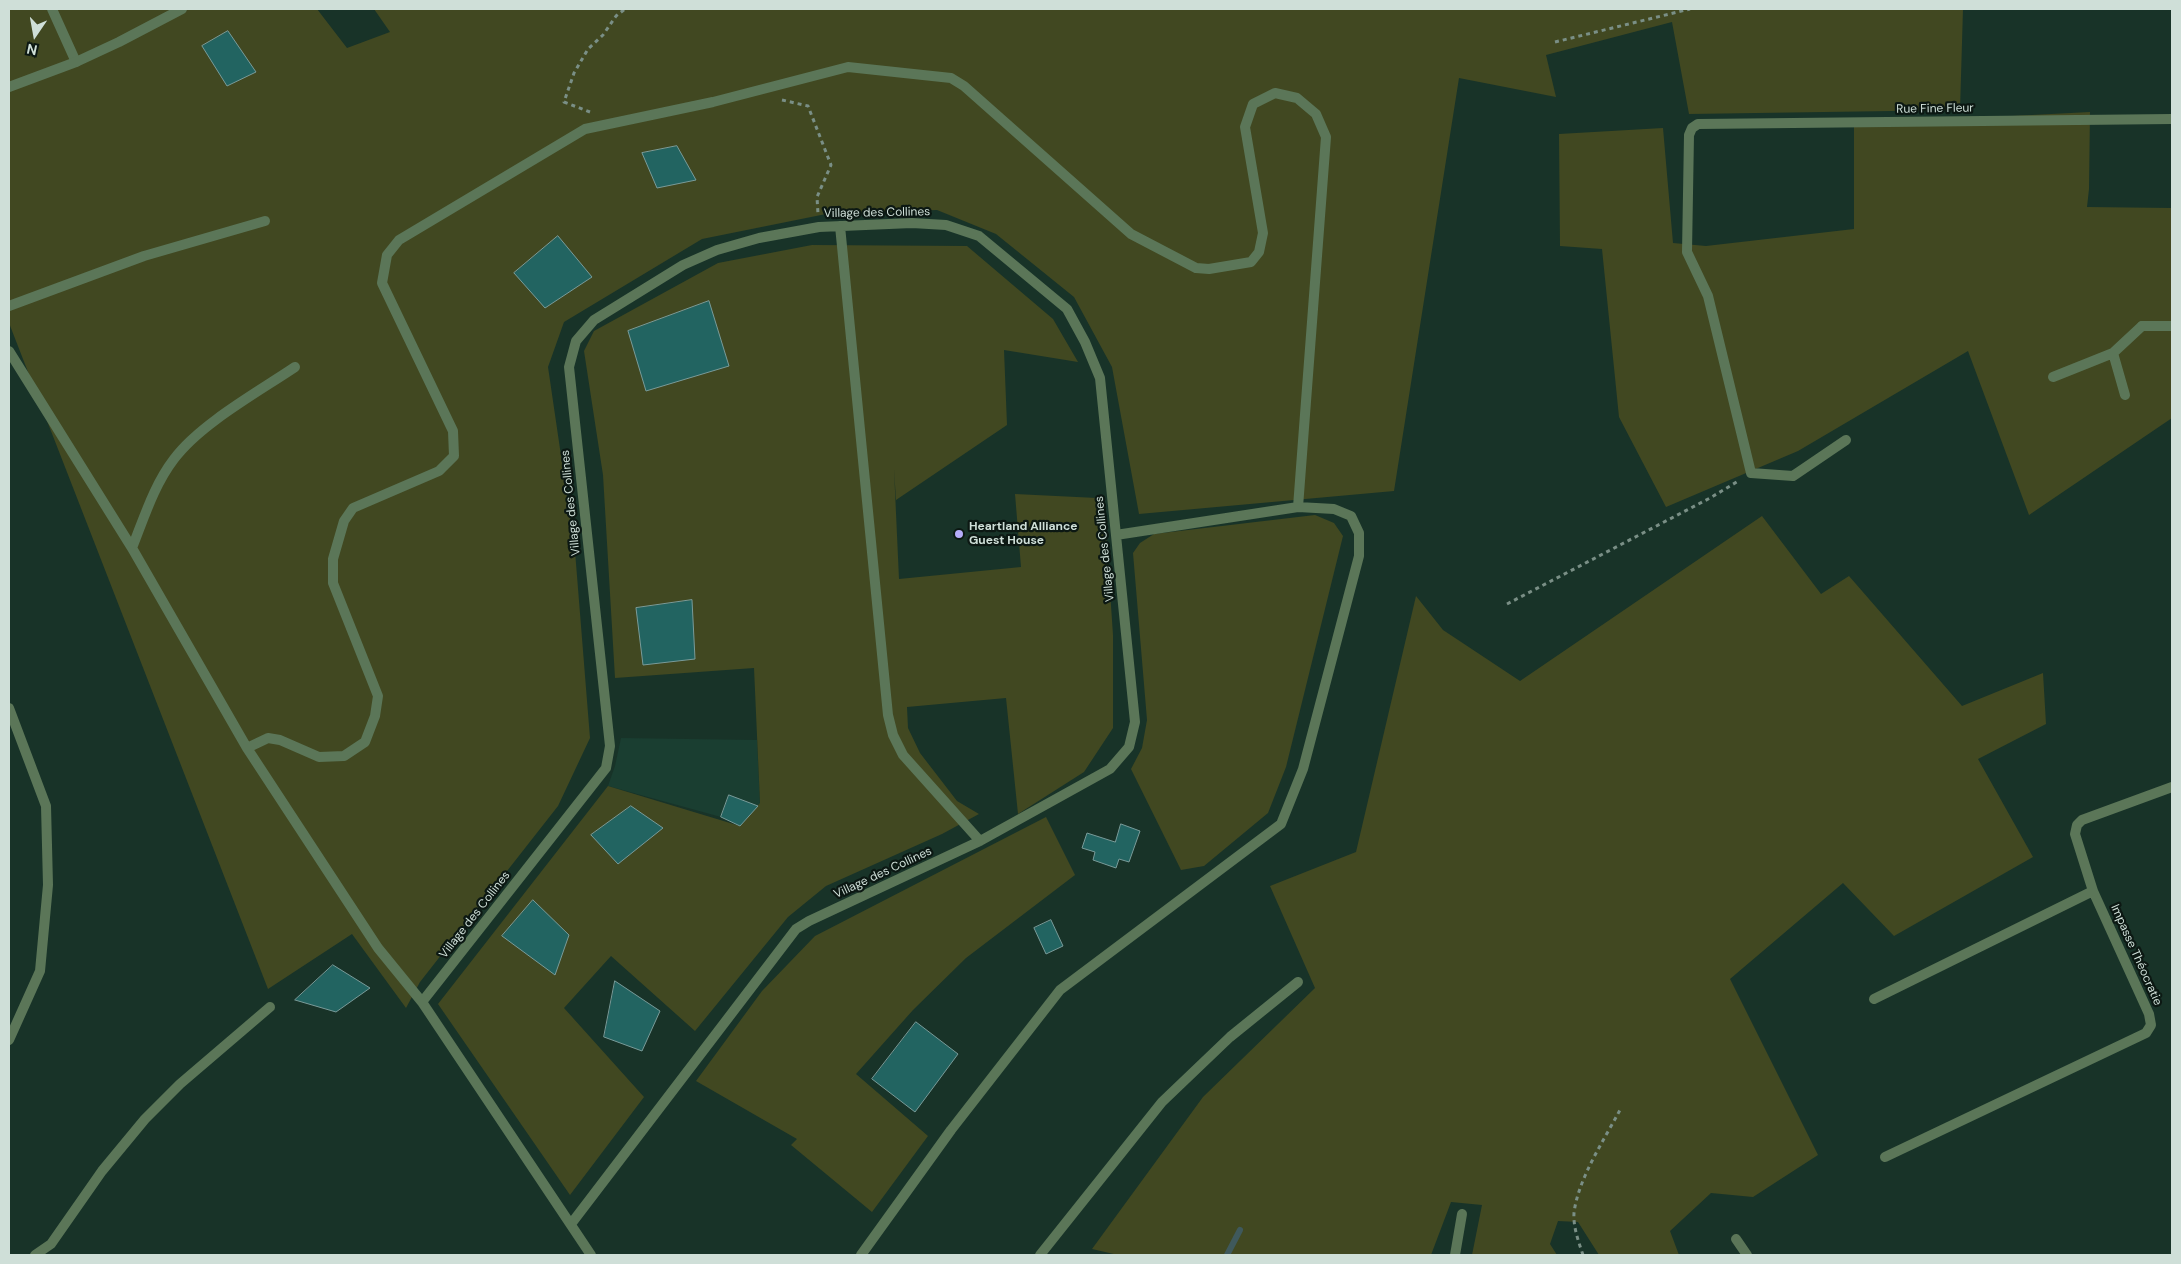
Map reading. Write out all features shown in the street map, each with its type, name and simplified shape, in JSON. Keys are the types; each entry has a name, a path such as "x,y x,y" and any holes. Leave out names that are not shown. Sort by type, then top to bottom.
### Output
{"street":[{"path":"52,9 76,62"},
{"path":"9,87 76,62 182,9"},
{"path":"247,748 268,738 280,740 319,758 344,756 364,742 375,716 378,696 333,583 333,560 344,521 353,508 439,471 454,456 453,431 382,283 388,255 399,240 585,129 713,102 848,67 951,78 958,82 1131,234 1196,268 1209,269 1251,262 1259,252 1263,233 1245,127 1253,104 1275,93 1297,98 1316,114 1326,137 1298,507"},
{"name":"Rue Fine Fleur","path":"1751,473 1708,296 1687,252 1689,135 1692,128 1698,124 2172,119"},
{"path":"9,306 144,256 265,222"},
{"name":"Village des Collines","path":"422,1002 606,768 610,746 569,367 576,341 594,320 683,265 717,250 759,238 819,227 912,223 946,225 979,236 1067,309 1085,342 1100,378 1135,722 1129,747 1110,769 980,841 809,920 796,929 571,1224"},
{"path":"840,226 888,715 893,736 903,755 980,841"},
{"path":"2053,377 2113,353 2142,326 2172,326"},
{"path":"9,352 132,548 247,748 378,948 422,1002 590,1255"},
{"path":"2113,353 2125,395"},
{"path":"132,548 155,490 174,458 201,431 295,367"},
{"path":"1751,473 1793,476 1846,440"},
{"path":"861,1255 951,1130 1060,990 1281,824 1303,769 1359,556 1359,533 1351,516 1334,508 1298,507 1116,535"},
{"path":"9,708 46,806 48,885 40,971 9,1040"},
{"name":"Impasse Théocratie","path":"1885,1157 2146,1033 2150,1025 2149,1014 2093,891 2075,834 2077,825 2082,820 2172,787"},
{"path":"1874,999 2093,891"},
{"path":"1040,1255 1162,1102 1230,1037 1298,982"},
{"path":"35,1255 51,1244 102,1172 145,1119 180,1084 270,1007"},
{"path":"1456,1255 1462,1214"},
{"path":"1736,1239 1747,1255"}],"path":[{"path":"1555,42 1690,9"},
{"path":"1507,604 1710,498 1751,473"},
{"path":"1583,1255 1577,1239 1574,1214 1581,1184 1620,1110"}],"shaded area":[{"path":"9,9 317,9 347,48 390,32 374,9 1963,9 1960,110 1689,114 1672,22 1546,55 1556,97 1459,78 1394,491 1139,514 1112,367 1074,297 996,234 937,210 826,214 702,239 564,322 548,367 575,551 590,738 558,806 420,982 406,1008 352,934 268,989 9,323"},
{"path":"2090,112 2087,207 2172,208 2172,418 2029,515 1968,351 1798,451 1666,507 1619,417 1602,249 1560,246 1559,134 1663,128 1673,243 1706,246 1854,229 1854,119 1895,122"},
{"path":"812,245 967,246 1053,319 1078,362 1004,350 1007,425 896,500 894,469 899,579 1021,567 1015,494 1097,498 1105,517 1113,635 1113,728 1084,772 1018,814 1006,698 907,707 908,728 920,753 957,801 979,814 942,834 826,886 788,917 695,1031 611,956 564,1008 644,1097 570,1195 438,1004 608,786 740,826 760,803 754,668 615,678 603,475 584,351 594,331 718,263"},
{"path":"1315,515 1334,523 1343,536 1286,767 1268,813 1204,866 1181,870 1131,769 1142,748 1147,720 1133,553 1140,543 1154,534"},
{"path":"1762,516 1821,594 1849,576 1962,706 2043,673 2046,724 1978,759 2033,857 1894,936 1843,883 1730,979 1818,1155 1753,1197 1711,1193 1670,1231 1679,1255 1599,1255 1578,1222 1558,1221 1550,1244 1557,1255 1472,1255 1482,1205 1451,1202 1431,1255 1118,1255 1092,1249 1203,1097 1315,988 1270,886 1356,852 1416,596 1443,630 1520,681"},
{"path":"621,738 757,740 760,804 740,826 721,817 608,786 615,766"},
{"path":"1046,817 1075,875 966,958 913,1010 856,1074 928,1136 872,1212 791,1145 797,1139 696,1081 762,991 815,936"}],"building":[{"path":"228,31 256,72 227,86 202,46"},
{"path":"677,146 696,180 657,188 642,153"},
{"path":"558,236 592,277 545,308 514,273"},
{"path":"709,301 729,366 646,391 628,331"},
{"path":"692,600 695,659 643,665 636,608"},
{"path":"729,795 758,806 740,826 721,817"},
{"path":"631,806 663,828 618,864 591,835"},
{"path":"1121,824 1140,831 1129,862 1119,859 1116,868 1093,860 1095,852 1082,848 1087,833 1115,842"},
{"path":"533,900 569,935 555,975 502,936"},
{"path":"1051,920 1063,946 1046,954 1034,928"},
{"path":"333,965 370,988 336,1012 295,1000"},
{"path":"615,981 660,1011 642,1051 604,1037"},
{"path":"916,1022 958,1054 915,1112 872,1079"}],"waterway":[{"path":"1227,1255 1240,1230"}],"place":[{"name":"Heartland Alliance Guest House","path":"959,534"}]}
